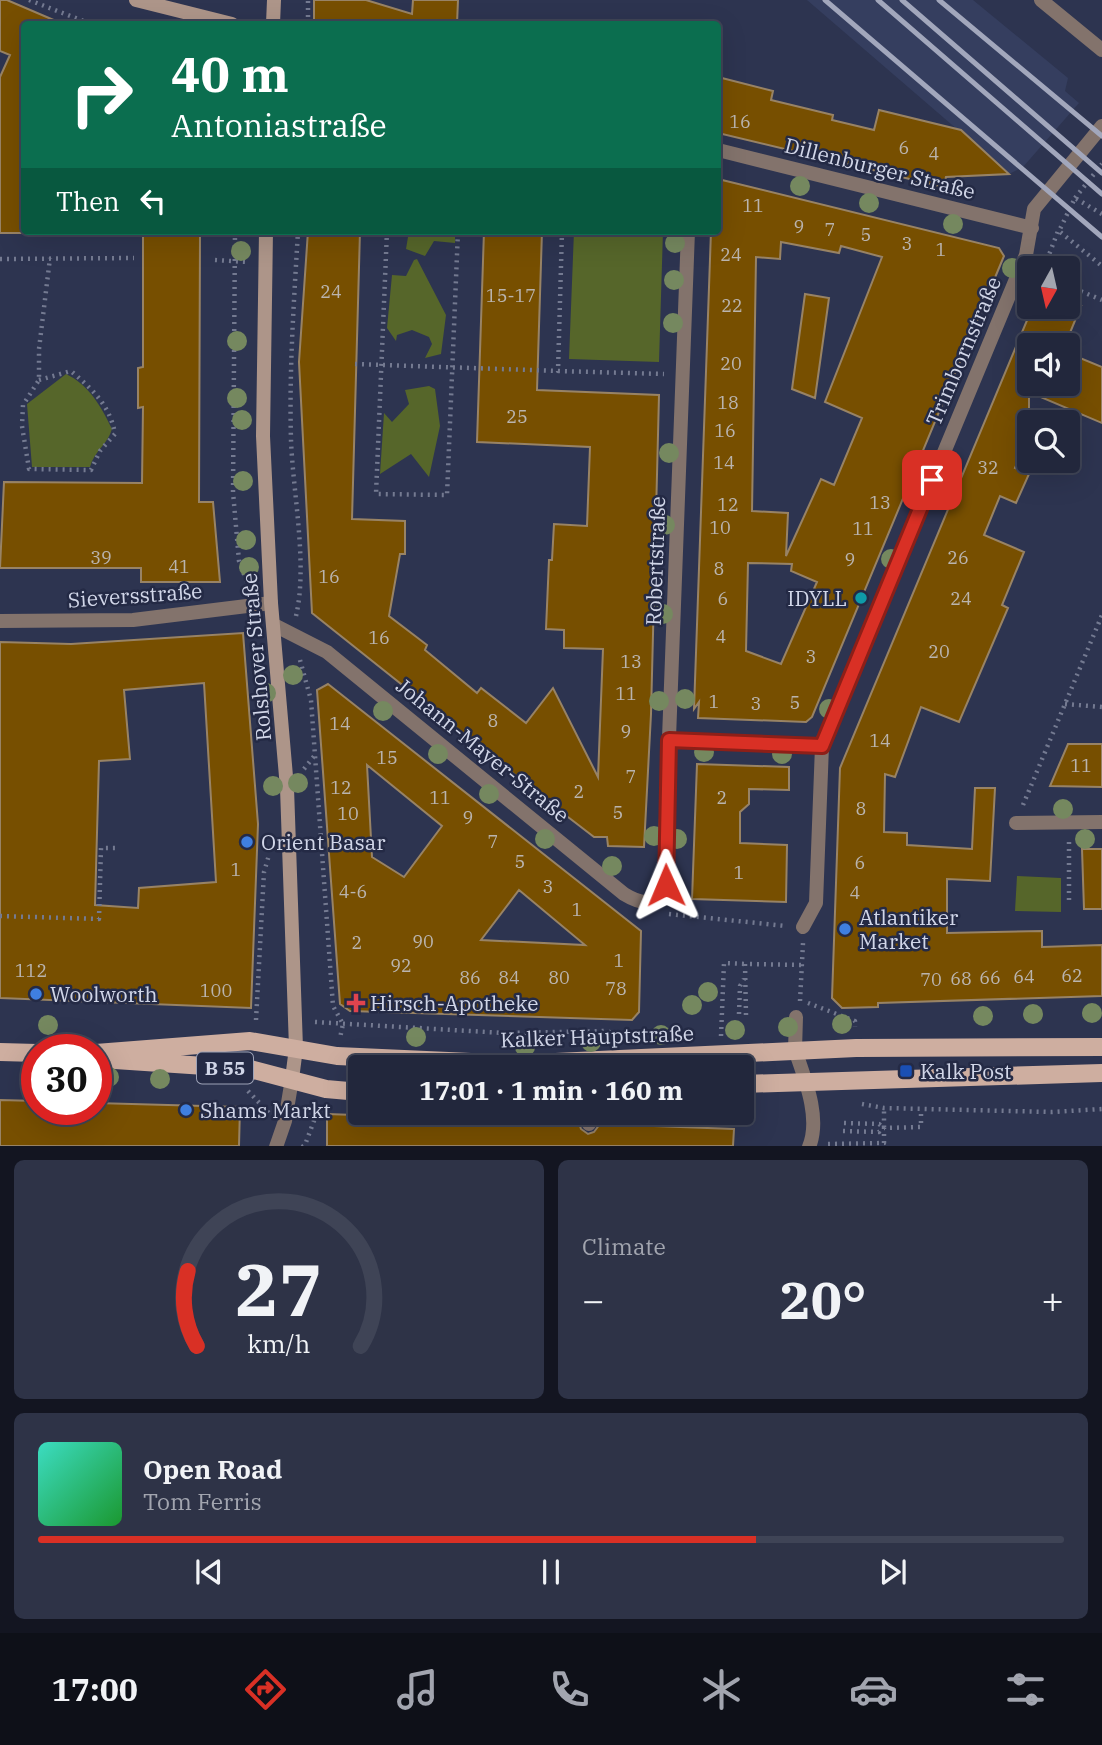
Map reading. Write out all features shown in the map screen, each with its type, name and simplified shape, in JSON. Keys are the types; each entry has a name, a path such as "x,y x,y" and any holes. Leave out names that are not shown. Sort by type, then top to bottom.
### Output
{"main road":[{"name":"Kalker Hauptstraße","path":"112,1054 250,1041 337,1056 513,1063 795,1050 1102,1047"},
{"path":"0,1052 21,1053"},
{"name":"Kalker Hauptstraße","path":"112,1056 250,1069 326,1089 348,1092"},
{"path":"754,1084 1102,1073"}],"street":[{"path":"136,0 220,21"},
{"path":"273,21 274,0"},
{"path":"1041,0 1102,50"},
{"name":"Trimbornstraße","path":"803,928 816,903 822,746 1026,255 1034,209 1102,126"},
{"name":"Dillenburger Straße","path":"721,150 1031,228"},
{"name":"Rolshover Straße","path":"266,235 263,436 271,603 287,788 296,1048 292,1079"},
{"name":"Robertstraße","path":"662,892 667,877 665,845 688,235"},
{"name":"Sieversstraße","path":"0,621 133,620 271,603"},
{"name":"Johann-Mayer-Straße","path":"274,625 327,652 624,894 640,901 656,897 662,892"},
{"path":"669,740 822,746"},
{"path":"1016,823 1102,822"},
{"path":"796,1017 795,1050 806,1082 814,1136 809,1145"},
{"path":"276,1146 285,1121 292,1079"}],"path":[{"path":"29,0 83,21"},
{"path":"307,21 308,0"},
{"path":"1102,164 1075,198 1059,231 1102,266"},
{"path":"1075,198 1102,214"},
{"path":"298,235 291,369 291,440 300,579 296,636 311,700 333,1006 343,1024"},
{"path":"387,235 376,494 447,495 458,235"},
{"path":"558,371 562,235"},
{"path":"39,380 71,371 94,390 112,417 115,434 100,451 91,470 29,469 22,426 23,405 39,380 39,349 50,258"},
{"path":"0,259 134,258"},
{"path":"215,260 265,263"},
{"path":"1080,291 1102,300"},
{"path":"355,364 682,375"},
{"path":"1016,823 1102,615"},
{"path":"1065,704 1102,707"},
{"path":"1068,823 1069,904"},
{"path":"271,846 264,872 255,1024 294,1021 504,1034 607,1031"},
{"path":"0,916 99,919 101,848 116,848"},
{"path":"662,892 661,902 667,914 803,928 800,1002 815,1003 855,1021"},
{"path":"721,1030 724,963 802,965"},
{"path":"744,964 746,1015"},
{"path":"739,1014 740,986 744,978"},
{"path":"859,1103 884,1108 1052,1112 1102,1109"},
{"path":"809,1145 884,1143 884,1108"},
{"path":"304,1146 318,1110"},
{"path":"843,1131 879,1132 882,1128 921,1127 921,1113"},
{"path":"844,1123 878,1124 882,1128"}],"shaded area":[{"path":"807,0 973,0 1068,78 1065,91 1079,103 1023,167 1009,174"}],"green space":[{"path":"408,235 455,235 455,243 434,241 425,256 406,249"},
{"path":"574,235 663,235 659,362 569,359"},
{"path":"417,259 446,315 441,354 425,358 432,344 429,337 412,330 397,335 396,341 387,328 392,275 406,276"},
{"path":"66,374 94,397 112,429 90,467 32,467 27,404"},
{"path":"429,386 435,389 440,426 429,477 411,454 380,474 384,413 392,422 409,404 405,390"},
{"path":"1017,876 1061,878 1061,912 1015,911"}],"building":[{"path":"0,0 7,0 56,21 21,21 21,233 0,233 0,77 10,55 0,51"},
{"path":"314,0 366,0 412,14 413,0 458,0 457,21 314,21"},
{"path":"721,78 773,91 771,100 833,115 832,120 874,130 879,110 961,130 1009,174 946,177 943,187 721,134"},
{"path":"721,180 999,248 1004,256 812,717 806,722 698,718 699,702 694,709 711,235 721,235","holes":["781,242 839,253 841,246 882,257 825,402 862,418 834,485 821,479 786,556 788,513 752,511 756,257 780,259","748,563 792,564 791,571 817,582 781,664 746,651"]},
{"path":"143,235 200,235 199,502 213,502 220,582 141,582 141,568 0,568 4,482 142,483 143,407 138,408 138,368 143,367"},
{"path":"308,235 360,235 352,519 405,521 405,554 400,554 389,616 427,645 425,650 477,693 481,688 526,723 553,688 598,777 603,649 564,648 564,630 546,629 549,560 552,560 554,524 587,526 590,447 477,442 484,235 542,235 537,390 659,395 651,714 644,847 608,846 607,837 594,837 312,613 299,362"},
{"path":"805,294 829,298 815,398 792,389"},
{"path":"1028,319 1076,319 1070,333 1022,333"},
{"path":"1017,344 1017,396 1029,396 1029,410 1017,410 1015,468 1017,473 1029,474 1016,503 1000,496 984,535 1024,552 1002,605 1008,608 959,722 921,707 895,777 885,774 884,832 907,833 907,845 972,849 975,788 995,788 990,881 947,879 947,933 1042,931 1042,947 1102,945 1102,996 878,1003 878,1007 842,1008 832,998 840,768"},
{"path":"1080,358 1102,367 1102,423 1080,414 1080,410 1071,410 1038,396 1080,396"},
{"path":"243,633 258,824 251,1008 0,998 0,642 71,644","holes":["204,683 216,882 139,888 138,908 95,905 99,761 130,759 124,690"]},
{"path":"328,684 641,931 639,1012 632,1020 350,1011 340,1004 317,690","holes":["367,765 442,826 404,877 372,857","519,890 585,945 481,940"]},
{"path":"1068,744 1102,744 1102,787 1050,786"},
{"path":"697,764 789,767 789,790 749,789 749,804 740,812 740,843 787,845 786,902 692,899"},
{"path":"1082,849 1102,849 1102,909 1084,909"},
{"path":"0,1100 21,1101 21,1125 112,1125 112,1103 240,1107 239,1146 0,1146"},
{"path":"327,1114 348,1115 348,1125 580,1125 588,1134 594,1132 599,1125 734,1129 733,1146 327,1146"}],"railway":[{"path":"825,0 1102,237"},
{"path":"878,0 1102,194"},
{"path":"902,0 1102,173"},
{"path":"939,0 1102,136"}],"place":[{"name":"IDYLL","path":"861,598"},
{"name":"Orient Basar","path":"247,842"},
{"name":"Atlantiker Market","path":"845,929"},
{"name":"Woolworth","path":"36,994"},
{"name":"Hirsch-Apotheke","path":"356,1003"},
{"name":"Kalk Post","path":"906,1071"},
{"name":"Shams Markt","path":"186,1110"}],"route":[{"path":"666,885 669,740 822,746 932,480"}]}
